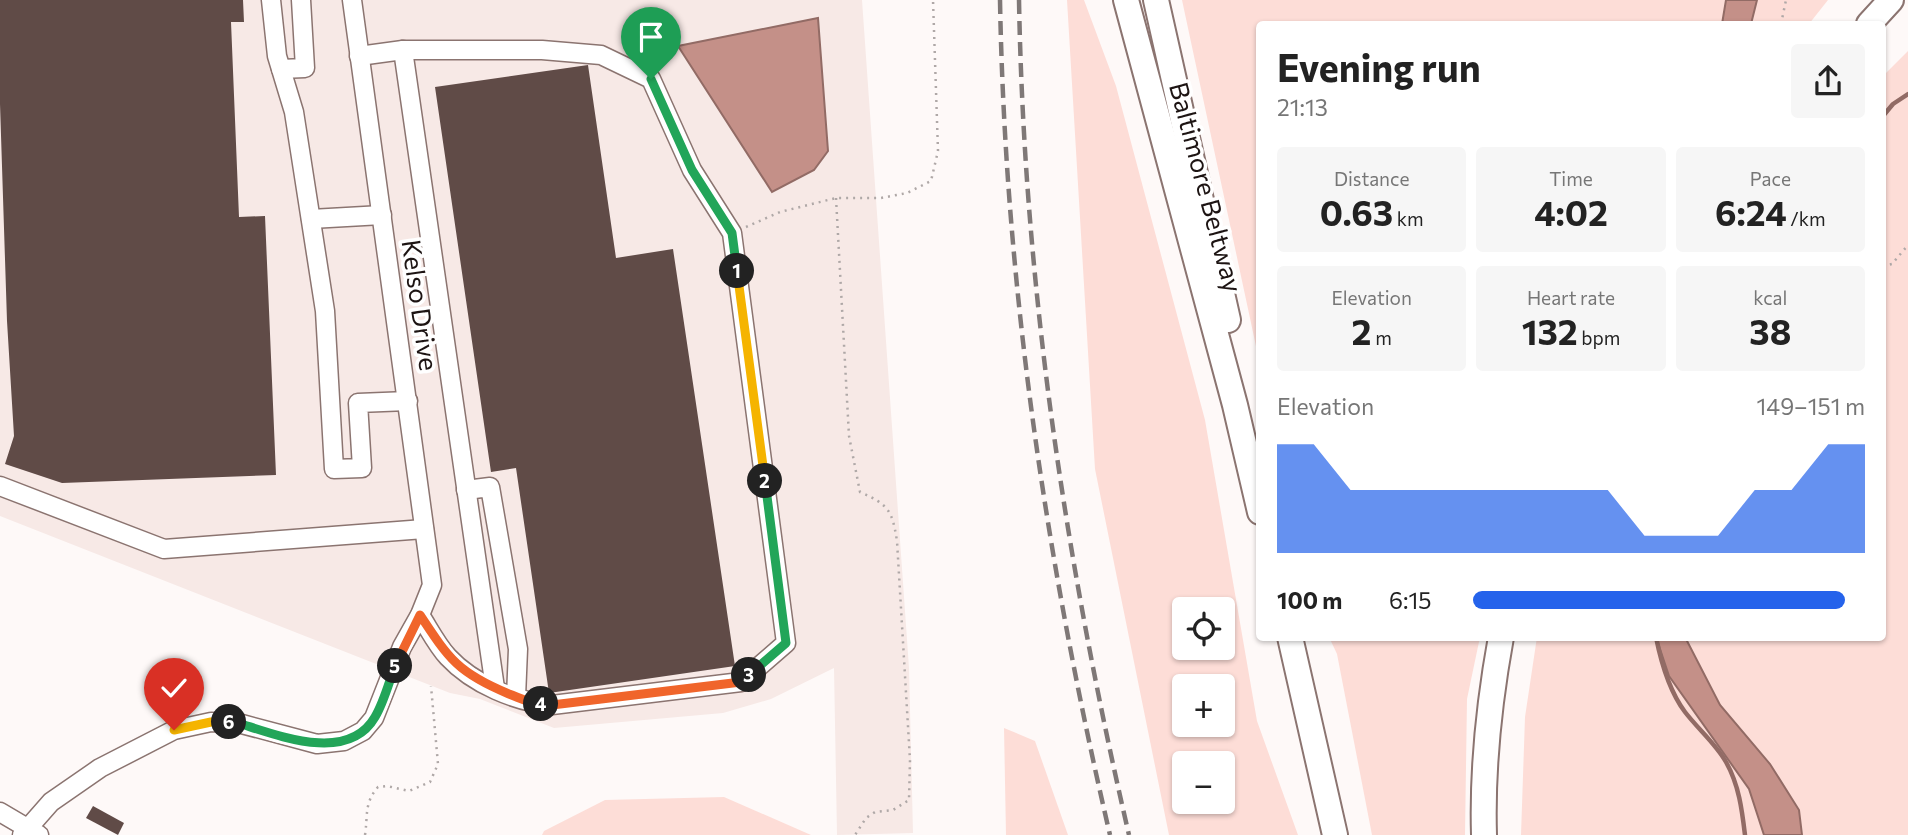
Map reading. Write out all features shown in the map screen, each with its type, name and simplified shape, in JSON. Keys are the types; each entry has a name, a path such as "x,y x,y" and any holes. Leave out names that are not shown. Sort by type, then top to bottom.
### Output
{"highway":[{"name":"Baltimore Beltway","path":"1126,0 1235,405 1256,495"},
{"path":"1156,0 1256,450"},
{"path":"1857,21 1874,0"},
{"path":"1872,21 1891,0"},
{"path":"1293,641 1335,835"},
{"path":"1484,835 1486,733 1500,641"}],"street":[{"path":"271,0 277,56 294,112 325,311 334,469 362,468 358,403"},
{"path":"281,69 306,68 301,0"},
{"name":"Kelso Drive","path":"30,833 51,802 100,768 174,730 211,722 238,723 317,744 344,741 362,731 374,718 402,647 420,615 432,584 352,0"},
{"path":"403,50 495,688"},
{"path":"359,56 403,50 542,50 601,55 651,79 692,170 732,233 786,643 741,682 552,705 532,703 516,697 465,672 447,655 420,615"},
{"path":"311,219 382,215"},
{"path":"331,404 408,401"},
{"path":"0,486 164,549 424,528"},
{"path":"466,490 490,486 518,649 516,697"},
{"path":"0,812 30,833"}],"path":[{"path":"732,233 780,212 836,198 881,198 907,193 931,181 938,151 933,0"},
{"path":"1782,21 1786,0"},
{"path":"836,198 849,436 860,492 879,500 892,515 897,541 909,760 909,800 894,810 875,811 866,818 855,835"},
{"path":"1886,265 1892,264 1908,245"},
{"path":"365,835 367,805 378,787 387,786 409,791 430,782 438,764 431,686"}],"shaded area":[{"path":"0,0 862,0 909,668 913,833 837,835 834,668 771,699 723,713 554,728 480,699 450,693 0,516"},
{"path":"1067,0 1084,0 1116,86 1205,420 1257,721 1298,835 1169,835 1095,469"},
{"path":"1182,0 1726,0 1722,21 1256,21 1256,346"},
{"path":"1726,0 1757,0 1752,21 1722,21"},
{"path":"1757,0 1828,0 1811,21 1752,21"},
{"path":"818,18 828,151 814,170 772,192 678,46"},
{"path":"1908,51 1908,835 1802,835 1799,809 1770,764 1720,705 1687,641 1886,641 1886,73"},
{"path":"1331,641 1479,641 1467,699 1465,835 1372,835 1337,654"},
{"path":"1536,641 1657,641 1669,676 1749,789 1764,835 1521,835 1525,717"},
{"path":"1657,641 1687,641 1720,705 1770,764 1799,810 1802,835 1764,835 1749,789 1669,676"},
{"path":"1004,728 1035,741 1068,835 1006,835"},
{"path":"724,797 811,835 542,835 544,831 605,800"}],"building":[{"path":"0,0 243,0 244,22 231,22 239,217 265,216 276,475 62,483 5,464 14,436 7,321 0,104"},
{"path":"588,65 616,258 673,249 735,666 549,693 516,468 491,472 435,87"},
{"path":"93,806 124,823 118,835 86,818"}],"waterway":[{"path":"1886,112 1908,94"},
{"path":"1657,641 1667,676 1680,704 1726,762 1739,798 1745,835"}],"railway":[{"path":"1000,0 1010,211 1033,420 1067,629 1110,835"},
{"path":"1019,0 1029,211 1052,420 1086,628 1129,835"}],"route":[{"path":"174,730 211,722 238,723 317,744 344,741 362,731 374,718 402,647 420,615 447,655 465,672 532,703 552,705 741,682 786,643 732,233 692,170 651,79"}]}
